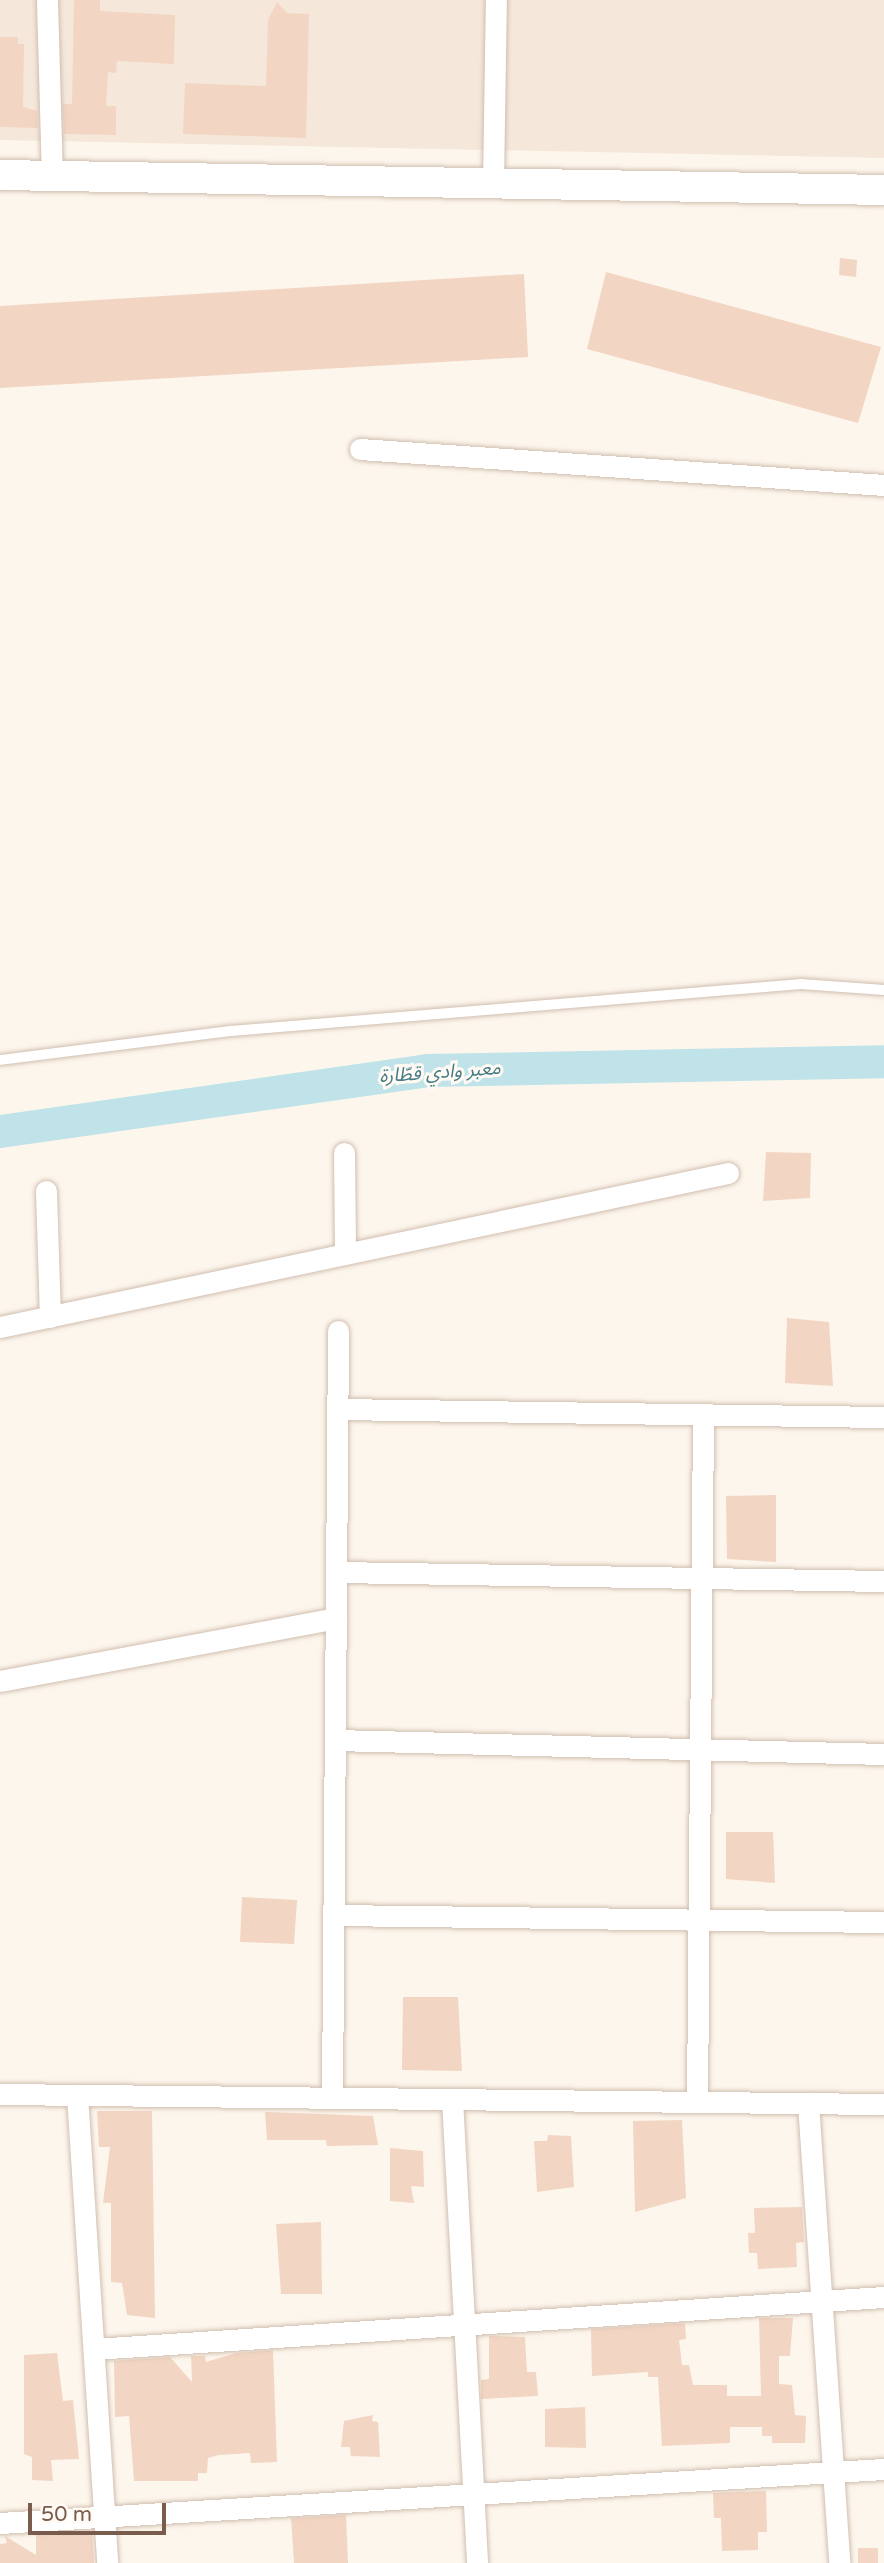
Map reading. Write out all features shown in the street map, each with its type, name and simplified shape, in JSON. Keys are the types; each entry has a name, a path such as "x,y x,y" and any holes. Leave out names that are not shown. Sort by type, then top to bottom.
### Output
{"street":[{"path":"47,0 52,176"},
{"path":"493,183 496,0"},
{"path":"0,175 884,190"},
{"path":"360,449 884,485"},
{"path":"344,1153 345,1254"},
{"path":"0,1327 728,1173"},
{"path":"46,1191 50,1317"},
{"path":"332,2098 338,1331"},
{"path":"338,1409 884,1417"},
{"path":"697,2102 703,1414"},
{"path":"336,1572 884,1581"},
{"path":"0,1681 336,1618"},
{"path":"335,1740 884,1754"},
{"path":"333,1915 884,1922"},
{"path":"0,2094 884,2104"},
{"path":"77,2095 107,2563"},
{"path":"452,2099 477,2563"},
{"path":"808,2103 839,2563"},
{"path":"94,2349 464,2327 884,2297"},
{"path":"0,2523 884,2469"}],"lane":[{"path":"0,1060 231,1031 801,984 884,990"}],"shaded area":[{"path":"0,0 884,0 884,158 0,140"}],"building":[{"path":"74,0 100,0 100,11 175,15 174,64 117,61 116,73 108,72 106,106 116,106 116,135 64,134 63,104 72,104"},
{"path":"277,2 287,13 309,14 306,138 183,134 185,83 266,86 268,20"},
{"path":"0,37 18,37 18,44 24,44 23,107 37,111 38,128 0,127"},
{"path":"840,258 857,260 856,277 839,275"},
{"path":"606,272 881,347 858,423 587,349"},
{"path":"524,274 528,357 0,388 0,306"},
{"path":"766,1152 811,1153 810,1198 763,1201"},
{"path":"787,1318 829,1322 833,1386 785,1383"},
{"path":"776,1495 776,1562 727,1559 726,1496"},
{"path":"726,1832 773,1832 775,1883 726,1879"},
{"path":"242,1897 297,1900 294,1944 240,1942"},
{"path":"403,1997 458,1997 462,2071 402,2070"},
{"path":"97,2111 152,2111 155,2318 127,2315 122,2283 111,2282 111,2203 103,2203 110,2147 99,2147"},
{"path":"265,2112 373,2116 378,2145 327,2146 326,2140 267,2140"},
{"path":"682,2120 686,2198 635,2212 633,2121"},
{"path":"548,2135 571,2136 574,2187 537,2192 534,2141 547,2141"},
{"path":"390,2148 423,2151 424,2187 411,2186 414,2203 390,2201"},
{"path":"802,2207 804,2242 796,2243 797,2267 758,2269 757,2253 749,2253 748,2233 755,2233 754,2208"},
{"path":"321,2222 322,2294 281,2294 276,2224"},
{"path":"759,2318 793,2318 790,2356 779,2356 779,2384 792,2385 795,2415 806,2416 805,2443 772,2443 772,2436 762,2436 762,2427 730,2427 730,2443 662,2446 658,2377 648,2377 648,2372 592,2376 591,2329 685,2323 686,2339 679,2340 682,2365 689,2365 693,2385 727,2385 727,2396 761,2396"},
{"path":"489,2336 525,2337 527,2372 536,2372 538,2396 481,2399 481,2380 489,2379"},
{"path":"273,2350 277,2462 251,2463 250,2453 219,2455 208,2458 207,2473 198,2473 198,2481 134,2481 129,2416 115,2417 114,2361 170,2357 192,2382 191,2356 205,2356 206,2362 236,2353"},
{"path":"57,2353 63,2401 73,2400 79,2459 51,2460 53,2481 32,2480 32,2457 24,2454 24,2355"},
{"path":"585,2407 586,2448 545,2447 545,2409"},
{"path":"373,2415 372,2421 378,2422 380,2457 351,2456 350,2447 341,2447 344,2421"},
{"path":"766,2491 767,2532 758,2532 758,2550 722,2551 721,2518 714,2518 713,2493"},
{"path":"346,2515 348,2563 294,2563 291,2518"},
{"path":"92,2531 94,2563 0,2563 0,2544 7,2543 5,2536 36,2555 36,2534"},
{"path":"858,2548 878,2548 878,2563 858,2563"}],"waterway":[{"name":"معبر وادي قطّارة","path":"0,1131 426,1070 884,1061"}]}
